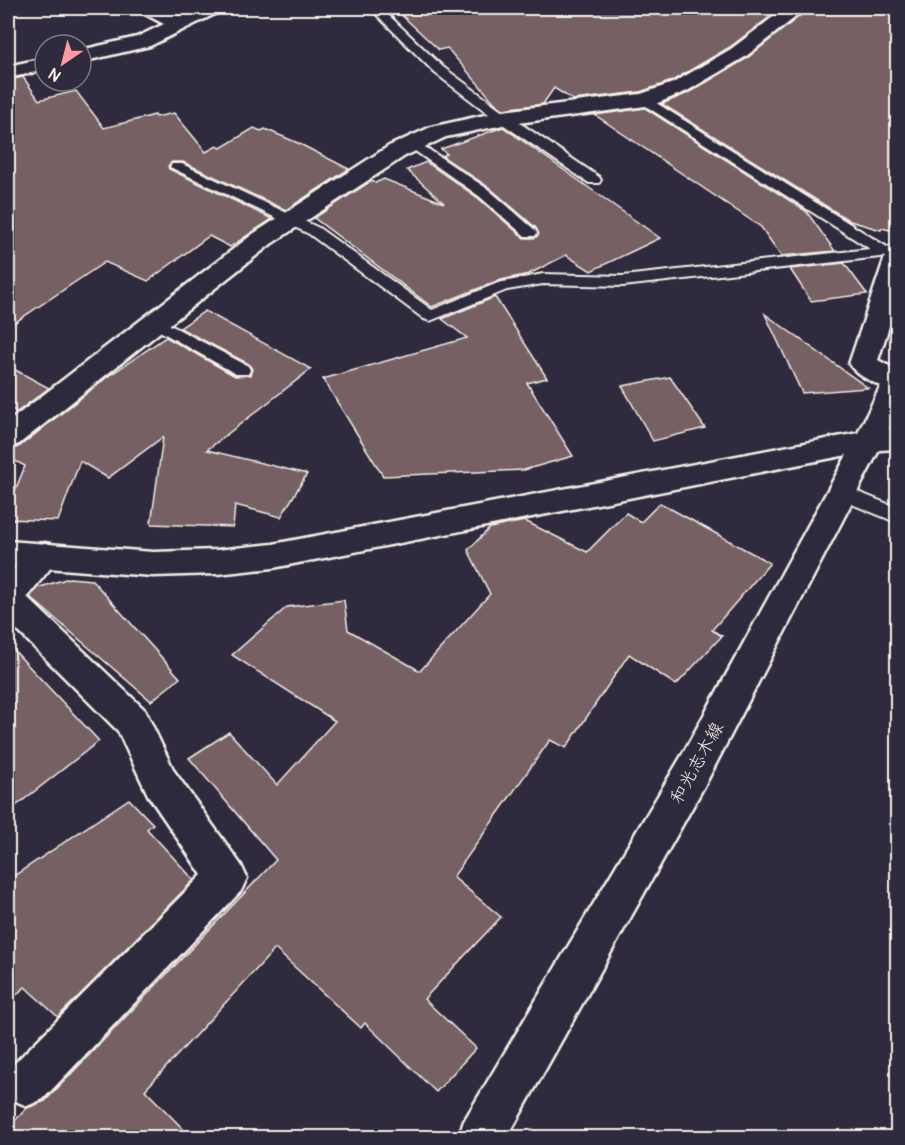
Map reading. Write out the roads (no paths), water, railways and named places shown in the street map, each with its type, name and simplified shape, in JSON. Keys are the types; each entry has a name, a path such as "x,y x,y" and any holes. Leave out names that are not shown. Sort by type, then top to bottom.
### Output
{"street":[{"path":"148,8 179,24"},
{"path":"93,53 143,42 212,8"},
{"path":"8,437 289,219 397,151 439,132 503,118 645,100 680,87 728,58 797,8"},
{"path":"8,72 33,67"},
{"path":"893,253 863,364 897,381"},
{"name":"和光志木線","path":"481,1137 694,770 843,493 883,440 897,381"},
{"path":"8,553 153,564 217,562 273,556 883,440"},
{"path":"27,1083 227,878 161,783 132,721 8,598 45,555"}],"lane":[{"path":"375,8 439,70 503,118 594,180"},
{"path":"645,100 893,253"},
{"path":"413,144 484,193 530,233"},
{"path":"177,167 314,231 430,316 502,286 543,279 623,281 893,253"},
{"path":"155,322 242,370"},
{"path":"843,493 897,516"}]}
